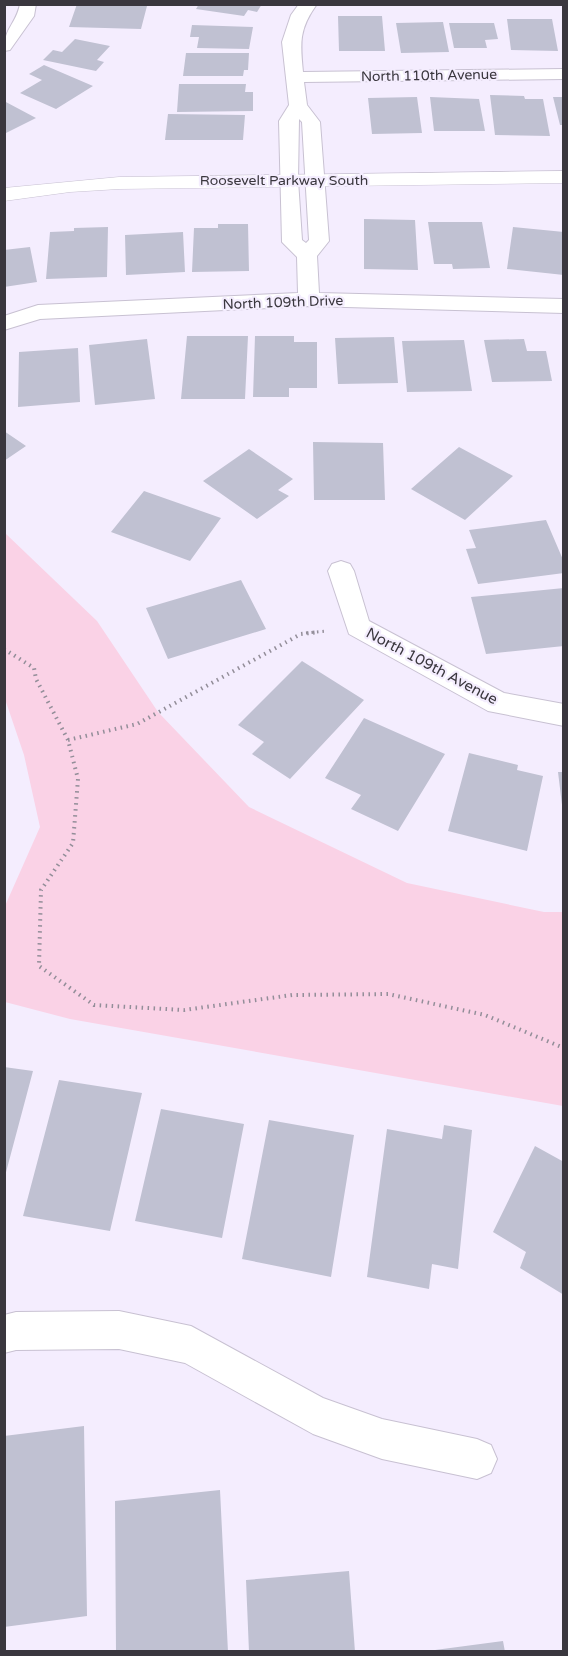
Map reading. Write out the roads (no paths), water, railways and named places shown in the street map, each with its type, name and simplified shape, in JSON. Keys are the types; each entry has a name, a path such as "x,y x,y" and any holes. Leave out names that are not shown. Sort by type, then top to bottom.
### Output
{"street":[{"path":"4,46 26,16 28,4"},
{"path":"309,4 299,15 291,42 298,105 311,122 320,241 307,255 309,299"},
{"name":"North 110th Avenue","path":"295,77 564,74"},
{"path":"298,105 288,121 288,180 292,242 307,255"},
{"name":"Roosevelt Parkway South","path":"4,195 70,186 119,183 564,177"},
{"name":"North 109th Drive","path":"4,324 38,312 309,299 564,306"},
{"name":"North 109th Avenue","path":"341,571 358,627 498,703 564,715"},
{"path":"4,1334 16,1330 119,1330 191,1345 313,1414 382,1439 477,1459"}]}
